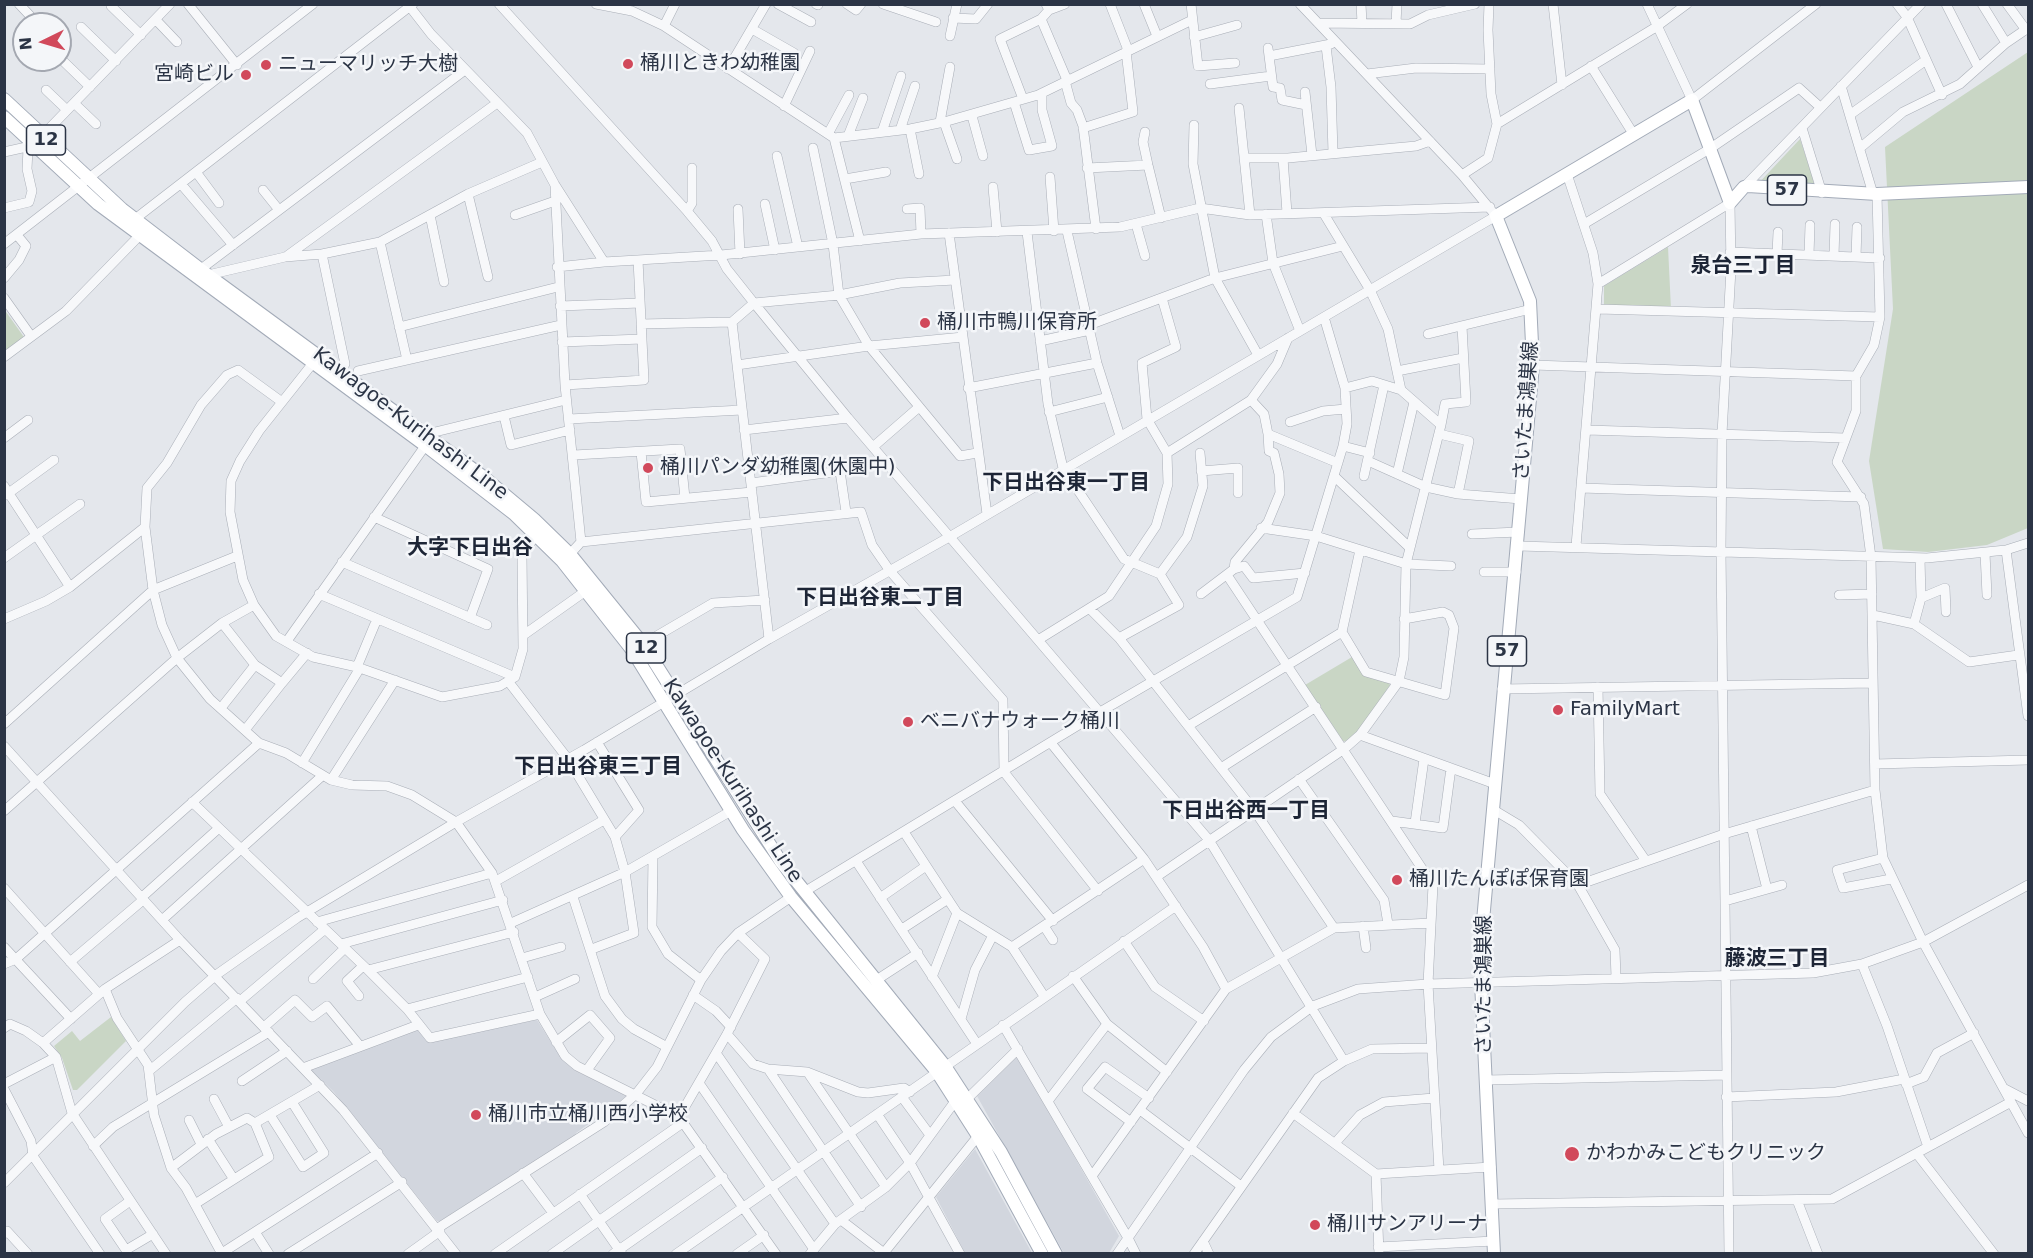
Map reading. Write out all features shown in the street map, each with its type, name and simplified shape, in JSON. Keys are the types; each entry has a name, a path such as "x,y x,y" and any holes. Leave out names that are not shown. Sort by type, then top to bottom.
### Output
{"main road":[{"name":"Kawagoe-Kurihashi Line","path":"4,97 8,117 34,143 83,183 140,235 313,363 511,499 570,554 643,644 731,811 791,897 941,1069"},
{"path":"1493,212 1567,174 1692,100 1730,203"},
{"name":"Kawagoe-Kurihashi Line","path":"83,183 135,219 428,442 536,535 587,590 671,697 804,892 878,980 1000,1152 1056,1254"},
{"name":"57","path":"1730,203 1744,187 1822,193 1875,194 2028,187"},
{"name":"さいたま鴻巣線","path":"1493,212 1513,254 1531,309 1533,365 1519,546 1502,689 1494,810 1483,921 1481,982 1494,1254"},
{"name":"Kawagoe-Kurihashi Line","path":"962,1100 978,1136 1042,1254"}],"street":[{"path":"188,4 237,65"},
{"path":"4,244 313,4"},
{"path":"499,4 687,211 722,255 727,269 873,447 1209,840 1313,1006 1344,1061"},
{"path":"596,4 632,11 664,26 831,136 905,129 972,116 1042,93 1192,20"},
{"path":"664,26 675,4"},
{"path":"728,69 766,4"},
{"path":"778,4 811,22"},
{"path":"847,4 856,10 861,4"},
{"path":"916,15 919,4"},
{"path":"951,36 957,4"},
{"path":"953,18 976,19 988,4"},
{"path":"1042,93 1042,110 1052,146 1029,150 1019,100 999,39 1041,19 1047,7 1065,4"},
{"path":"1083,128 1132,112 1127,51 1110,4"},
{"path":"1144,4 1157,36"},
{"path":"1191,4 1198,66 1235,63"},
{"path":"1300,4 1462,175 1493,212"},
{"path":"1361,4 1362,23"},
{"path":"1396,4 1396,23"},
{"path":"1318,23 1410,24 1429,10 1475,4"},
{"path":"1462,175 1488,158 1497,124 1490,69 1489,4"},
{"path":"1553,4 1562,85"},
{"path":"1647,4 1692,100 1816,4"},
{"path":"1497,124 1656,27 1687,4"},
{"path":"1897,4 1907,17 1942,95"},
{"path":"1744,187 1921,4"},
{"path":"1946,4 1978,67"},
{"path":"1982,4 2006,43"},
{"path":"1860,148 1903,112 1942,95 1960,84 2006,43 2027,29 2007,4"},
{"path":"886,5 936,22"},
{"path":"111,6 141,35"},
{"path":"4,153 34,143 156,20 167,6"},
{"path":"135,219 412,6 465,70 526,133 555,185 604,262"},
{"path":"1041,19 1066,81 1071,103 1077,110 1083,128 1096,229"},
{"path":"156,20 177,42"},
{"path":"1194,37 1237,25"},
{"path":"81,27 116,61"},
{"path":"752,28 794,52"},
{"path":"1306,105 1282,100 1280,88 1273,87 1268,52 1337,43"},
{"path":"1326,46 1331,87 1333,153"},
{"path":"784,106 810,51"},
{"path":"1851,114 1926,60"},
{"path":"1591,66 1634,135"},
{"path":"950,67 942,122 957,159"},
{"path":"1367,74 1416,68 1490,69"},
{"path":"72,70 90,87"},
{"path":"204,272 233,245 465,70"},
{"path":"882,132 901,76"},
{"path":"1210,84 1271,76"},
{"path":"915,86 905,129 919,174"},
{"path":"1841,86 1875,194 1880,258 1881,317 1874,345 1856,376 1856,411 1837,462 1861,497 1871,557 1875,790 1883,858 1891,879 1923,942 2028,1133"},
{"path":"1584,224 1711,148 1799,88 1820,107"},
{"path":"46,90 67,110"},
{"path":"1305,92 1312,155"},
{"path":"849,95 831,136 845,179 860,241"},
{"path":"848,136 863,98"},
{"path":"74,103 96,124"},
{"path":"285,257 497,103"},
{"path":"1239,108 1250,215"},
{"path":"972,116 983,156"},
{"path":"1194,125 1192,164 1215,279 1258,356"},
{"path":"1802,128 1822,193"},
{"path":"1145,132 1143,142 1161,218"},
{"path":"1244,158 1283,158 1416,146 1430,141"},
{"path":"34,143 27,169 32,191 29,202 39,217"},
{"path":"813,148 833,244 839,295 870,346 960,456 977,453"},
{"path":"777,156 798,247"},
{"path":"1283,158 1287,213"},
{"path":"204,272 285,257 322,254 380,242 468,194 542,162"},
{"path":"1087,168 1148,165"},
{"path":"687,211 692,203 692,168"},
{"path":"196,172 219,203"},
{"path":"845,179 886,172"},
{"path":"1567,174 1593,253 1598,284 1598,309 1576,546"},
{"path":"1050,177 1054,231"},
{"path":"181,184 233,245"},
{"path":"555,185 558,288 565,385 574,455 581,542"},
{"path":"993,187 997,232"},
{"path":"263,190 279,210"},
{"path":"468,194 488,277"},
{"path":"515,215 555,201"},
{"path":"4,208 29,202"},
{"path":"1729,1254 1721,493 1730,203"},
{"path":"1598,284 1730,203"},
{"path":"765,204 775,250"},
{"path":"907,208 920,208 921,234"},
{"path":"557,267 740,254 921,234 1096,229 1136,224 1200,208 1250,215 1493,212"},
{"path":"738,209 740,254"},
{"path":"4,1183 137,1048 216,975 307,912 456,822 568,759 1370,290 1493,212"},
{"path":"1266,214 1273,263 1300,331"},
{"path":"1324,214 1370,290 1388,330 1401,390"},
{"path":"430,215 444,282"},
{"path":"1136,224 1145,256"},
{"path":"1834,256 1835,224"},
{"path":"1809,255 1810,225"},
{"path":"1856,257 1857,228"},
{"path":"1068,231 1097,363 1120,436"},
{"path":"1027,232 1043,373 1049,412 1063,468 1124,559 1160,574 1179,605 1119,638"},
{"path":"1777,254 1778,232"},
{"path":"949,233 968,388 987,514"},
{"path":"4,278 26,246 17,235"},
{"path":"4,357 66,311 140,235"},
{"path":"380,242 407,360"},
{"path":"1040,341 1089,327 1215,279 1343,246"},
{"path":"1730,252 1880,258"},
{"path":"322,254 345,364"},
{"path":"565,385 644,380 638,260"},
{"path":"641,324 732,322 754,303 839,295 900,283 955,280"},
{"path":"399,327 558,288"},
{"path":"4,298 31,336"},
{"path":"1038,640 1109,596 1156,526 1168,484 1167,453 1147,419 1142,363 1176,347 1162,298"},
{"path":"560,306 640,303"},
{"path":"1428,334 1531,309"},
{"path":"1598,309 1881,317"},
{"path":"961,324 1037,315"},
{"path":"804,892 1100,712 1297,597 1343,446 1347,424 1345,388 1324,317"},
{"path":"732,322 770,639"},
{"path":"358,372 561,325"},
{"path":"1156,877 1344,749 1360,735 1399,681 1404,657 1406,564 1445,404 1466,402 1462,326"},
{"path":"736,365 870,346 963,337"},
{"path":"1167,453 1251,400 1276,364 1288,338"},
{"path":"562,342 642,339"},
{"path":"1397,371 1463,358"},
{"path":"313,363 240,461 231,481 230,512 237,556 254,605 276,636 312,657 358,668 442,698 479,692 512,679"},
{"path":"968,388 1097,363"},
{"path":"1533,365 1856,376"},
{"path":"282,402 238,370 227,375 201,405 167,463 147,488 145,527 153,590 162,625 177,658 221,708 259,743 286,753 326,778 352,785 395,789 412,795 456,822 494,877 540,1014 566,1056 587,1070 681,1119 777,1254"},
{"path":"1345,388 1372,381 1401,390 1440,430 1469,441 1458,494"},
{"path":"1364,477 1384,384"},
{"path":"1049,412 1108,397"},
{"path":"287,641 435,432 567,400"},
{"path":"1231,572 1235,562 1275,509 1280,493 1279,474 1274,453 1269,451 1263,414 1251,400"},
{"path":"1397,474 1414,402"},
{"path":"873,447 919,406"},
{"path":"1290,422 1323,411 1346,409"},
{"path":"569,419 742,410"},
{"path":"504,416 511,445 570,430"},
{"path":"744,430 849,418"},
{"path":"4,438 28,420"},
{"path":"1587,430 1845,438"},
{"path":"1268,434 1338,463"},
{"path":"1343,446 1426,487 1458,494 1521,499"},
{"path":"574,455 680,448 685,498"},
{"path":"641,452 646,502 685,498 840,471 846,512"},
{"path":"1160,574 1187,537 1203,486 1200,453"},
{"path":"54,460 6,492 70,587"},
{"path":"1201,471 1238,468 1238,493"},
{"path":"1334,476 1410,548"},
{"path":"1581,488 1861,497"},
{"path":"4,558 80,504"},
{"path":"570,554 581,542 861,512 872,545 890,571 1003,700 1004,772 1098,891"},
{"path":"374,517 488,569 470,618"},
{"path":"4,619 46,601 70,587 145,527"},
{"path":"1262,528 1316,536 1406,564 1451,567"},
{"path":"1472,534 1519,532"},
{"path":"512,679 525,634 522,555 536,535"},
{"path":"1519,546 1920,558 2006,550 2028,543"},
{"path":"1360,550 1342,632 1366,672 1445,695 1454,628 1449,615 1443,612 1404,619"},
{"path":"2006,550 2028,716"},
{"path":"1984,553 1987,595"},
{"path":"4,724 153,590 237,556"},
{"path":"1914,624 1920,597 1920,558"},
{"path":"342,562 487,625"},
{"path":"1201,594 1231,572 1244,567 1253,578 1305,573"},
{"path":"1231,572 1257,620 1433,885 1428,984 1439,1170"},
{"path":"1484,572 1516,572"},
{"path":"1920,597 1945,588 1946,612"},
{"path":"525,634 587,590"},
{"path":"319,594 512,679 568,759 615,837 625,872 634,933 592,949"},
{"path":"1839,595 1872,594"},
{"path":"643,644 713,603 765,600"},
{"path":"4,811 177,658 222,623 254,605"},
{"path":"1090,609 1119,638 1254,810 1334,928"},
{"path":"1873,615 1914,624 1969,662 2018,654"},
{"path":"302,763 358,668 377,619"},
{"path":"222,623 255,665 282,683"},
{"path":"1188,726 1286,664 1342,632"},
{"path":"245,730 307,653"},
{"path":"221,708 255,665"},
{"path":"162,920 241,849 326,778 395,680"},
{"path":"1502,689 1873,683"},
{"path":"1598,687 1600,794 1646,861"},
{"path":"1221,768 1316,707"},
{"path":"1360,735 1495,784"},
{"path":"597,742 639,810 615,837"},
{"path":"4,964 16,959 259,743"},
{"path":"1051,743 1144,859 1203,947 1226,989"},
{"path":"4,746 36,784 180,940 320,1085 402,1182 456,1254"},
{"path":"1415,823 1424,759"},
{"path":"1875,764 2028,760"},
{"path":"1392,821 1443,828 1451,768"},
{"path":"1299,779 1383,900 1388,924"},
{"path":"1578,885 1724,834 1875,790"},
{"path":"955,801 1053,921"},
{"path":"192,802 366,968 407,1009 430,1038 540,1014"},
{"path":"1494,810 1519,825 1578,885 1615,950 1616,977"},
{"path":"359,996 347,981 366,968 512,928 625,872 731,811"},
{"path":"317,922 494,877 604,820"},
{"path":"1751,826 1767,889"},
{"path":"70,962 219,828"},
{"path":"904,832 957,913 992,937 1012,947 1044,996"},
{"path":"653,856 652,927 668,954 701,980"},
{"path":"1883,858 1837,870 1843,888 1891,879"},
{"path":"1012,947 1144,859"},
{"path":"856,861 977,1044"},
{"path":"880,898 926,867"},
{"path":"1725,901 1782,885"},
{"path":"1117,1254 1191,1150 1244,1070 1271,1037 1313,1006 1358,989 1428,984 1813,973 1862,964 1923,942 2028,885"},
{"path":"4,888 70,962 102,992 137,1048 149,1071 153,1104 171,1168 195,1204 222,1253 378,1153"},
{"path":"331,897 340,915"},
{"path":"573,897 592,949 599,983 622,1019 634,1029 667,1047"},
{"path":"408,1254 439,1229 604,1122 636,1094 657,1067 701,980 738,933 791,897"},
{"path":"902,929 948,899"},
{"path":"313,979 343,946 503,900"},
{"path":"676,1254 1176,906"},
{"path":"932,976 957,913"},
{"path":"1092,1176 1226,989 1334,928 1431,923"},
{"path":"1044,926 1053,940"},
{"path":"1362,926 1366,948"},
{"path":"149,1071 325,929"},
{"path":"495,1254 681,1119 765,959 738,933"},
{"path":"961,1019 975,970 992,937"},
{"path":"43,1043 102,992 180,940"},
{"path":"1124,941 1155,987 1204,1021"},
{"path":"4,947 71,1018"},
{"path":"522,958 561,947"},
{"path":"878,980 918,953"},
{"path":"1862,964 1887,1026 1928,1147"},
{"path":"1073,976 1107,1024 1167,1072"},
{"path":"407,1009 528,977"},
{"path":"535,997 575,979"},
{"path":"693,995 716,1011 753,1064 768,1069 807,1072 868,1094 904,1088 930,1135"},
{"path":"93,1146 113,1127 153,1104 267,1030 295,1000 312,1017 327,1006 360,1046"},
{"path":"556,1042 590,1015 610,1038 587,1070"},
{"path":"4,1028 10,1024 43,1043 56,1057 72,1113 164,1253"},
{"path":"303,1068 418,1024"},
{"path":"1048,1101 1107,1024"},
{"path":"1004,1025 1137,1254"},
{"path":"1726,1097 1836,1092 1905,1082 1924,1077 1937,1053 1974,1034"},
{"path":"1194,1254 1318,1078 1344,1061 1372,1050 1431,1048"},
{"path":"699,1083 812,1251 838,1222 886,1187 910,1164 930,1135 962,1100 1018,1050"},
{"path":"242,1081 287,1051"},
{"path":"716,1053 797,1170 838,1222 884,1253 978,1136"},
{"path":"4,1084 56,1057"},
{"path":"1131,1122 1088,1089 1105,1066 1149,1098"},
{"path":"768,1069 861,1207"},
{"path":"807,1072 886,1187"},
{"path":"1486,1080 1727,1076"},
{"path":"255,1123 320,1085"},
{"path":"4,1089 31,1141 33,1156 100,1254"},
{"path":"2005,1089 2028,1101"},
{"path":"1336,1142 1360,1115 1384,1102 1434,1098"},
{"path":"214,1099 229,1127"},
{"path":"270,1115 303,1167 324,1153 292,1102"},
{"path":"1492,1204 1832,1199 2011,1102"},
{"path":"1140,1110 1241,1186"},
{"path":"1293,1113 1336,1142 1376,1174 1491,1167"},
{"path":"877,1114 930,1197 955,1251"},
{"path":"171,1168 229,1127 247,1118 255,1123 269,1157 195,1204"},
{"path":"189,1120 233,1178"},
{"path":"552,1254 702,1148"},
{"path":"1917,1154 1994,1254"},
{"path":"523,1173 553,1213"},
{"path":"1376,1174 1378,1250 1431,1249 1494,1240"},
{"path":"580,1194 618,1252 723,1177"},
{"path":"288,1254 402,1182"},
{"path":"1797,1200 1818,1254"},
{"path":"130,1201 105,1219 126,1250 153,1234"},
{"path":"4,1234 7,1231 28,1253"},
{"path":"255,1232 269,1254"},
{"path":"737,1254 764,1235"},
{"path":"1203,1241 1209,1254"}],"shaded area":[{"name":"桶川市立桶川西小学校","path":"537,1020 561,1058 580,1073 626,1092 626,1097 575,1136 440,1221 437,1221 333,1091 311,1070 312,1067 417,1029 426,1041"},
{"path":"1017,1055 1119,1236 1109,1253 1064,1253 977,1096"},
{"path":"975,1149 1032,1253 965,1253 936,1197"}],"green space":[{"path":"2028,52 2028,528 1987,545 1928,552 1883,549 1869,461 1893,309 1885,147"},
{"path":"1800,139 1817,190 1756,186"},
{"path":"1668,247 1671,309 1604,313 1604,286"},
{"path":"4,309 26,340 4,361"},
{"path":"1352,657 1364,675 1389,682 1390,685 1355,736 1347,742 1343,741 1305,685"},
{"path":"111,1017 126,1041 77,1090 73,1090 62,1058 54,1046 72,1031 80,1041"}],"place":[{"name":"桶川ときわ幼稚園","path":"628,64"},
{"name":"ニューマリッチ大樹","path":"266,65"},
{"name":"宮崎ビル","path":"246,75"},
{"name":"桶川市鴨川保育所","path":"925,323"},
{"name":"桶川パンダ幼稚園(休園中)","path":"648,468"},
{"name":"FamilyMart","path":"1558,710"},
{"name":"ベニバナウォーク桶川","path":"908,722"},
{"name":"桶川たんぽぽ保育園","path":"1397,880"},
{"name":"桶川市立桶川西小学校","path":"476,1115"},
{"name":"かわかみこどもクリニック","path":"1572,1154"},
{"name":"桶川サンアリーナ","path":"1315,1225"}],"district":[{"name":"泉台三丁目","path":"1743,267"},
{"name":"下日出谷東一丁目","path":"1066,484"},
{"name":"大字下日出谷","path":"470,549"},
{"name":"下日出谷東二丁目","path":"880,599"},
{"name":"下日出谷東三丁目","path":"598,768"},
{"name":"下日出谷西一丁目","path":"1246,812"},
{"name":"藤波三丁目","path":"1777,960"}]}
